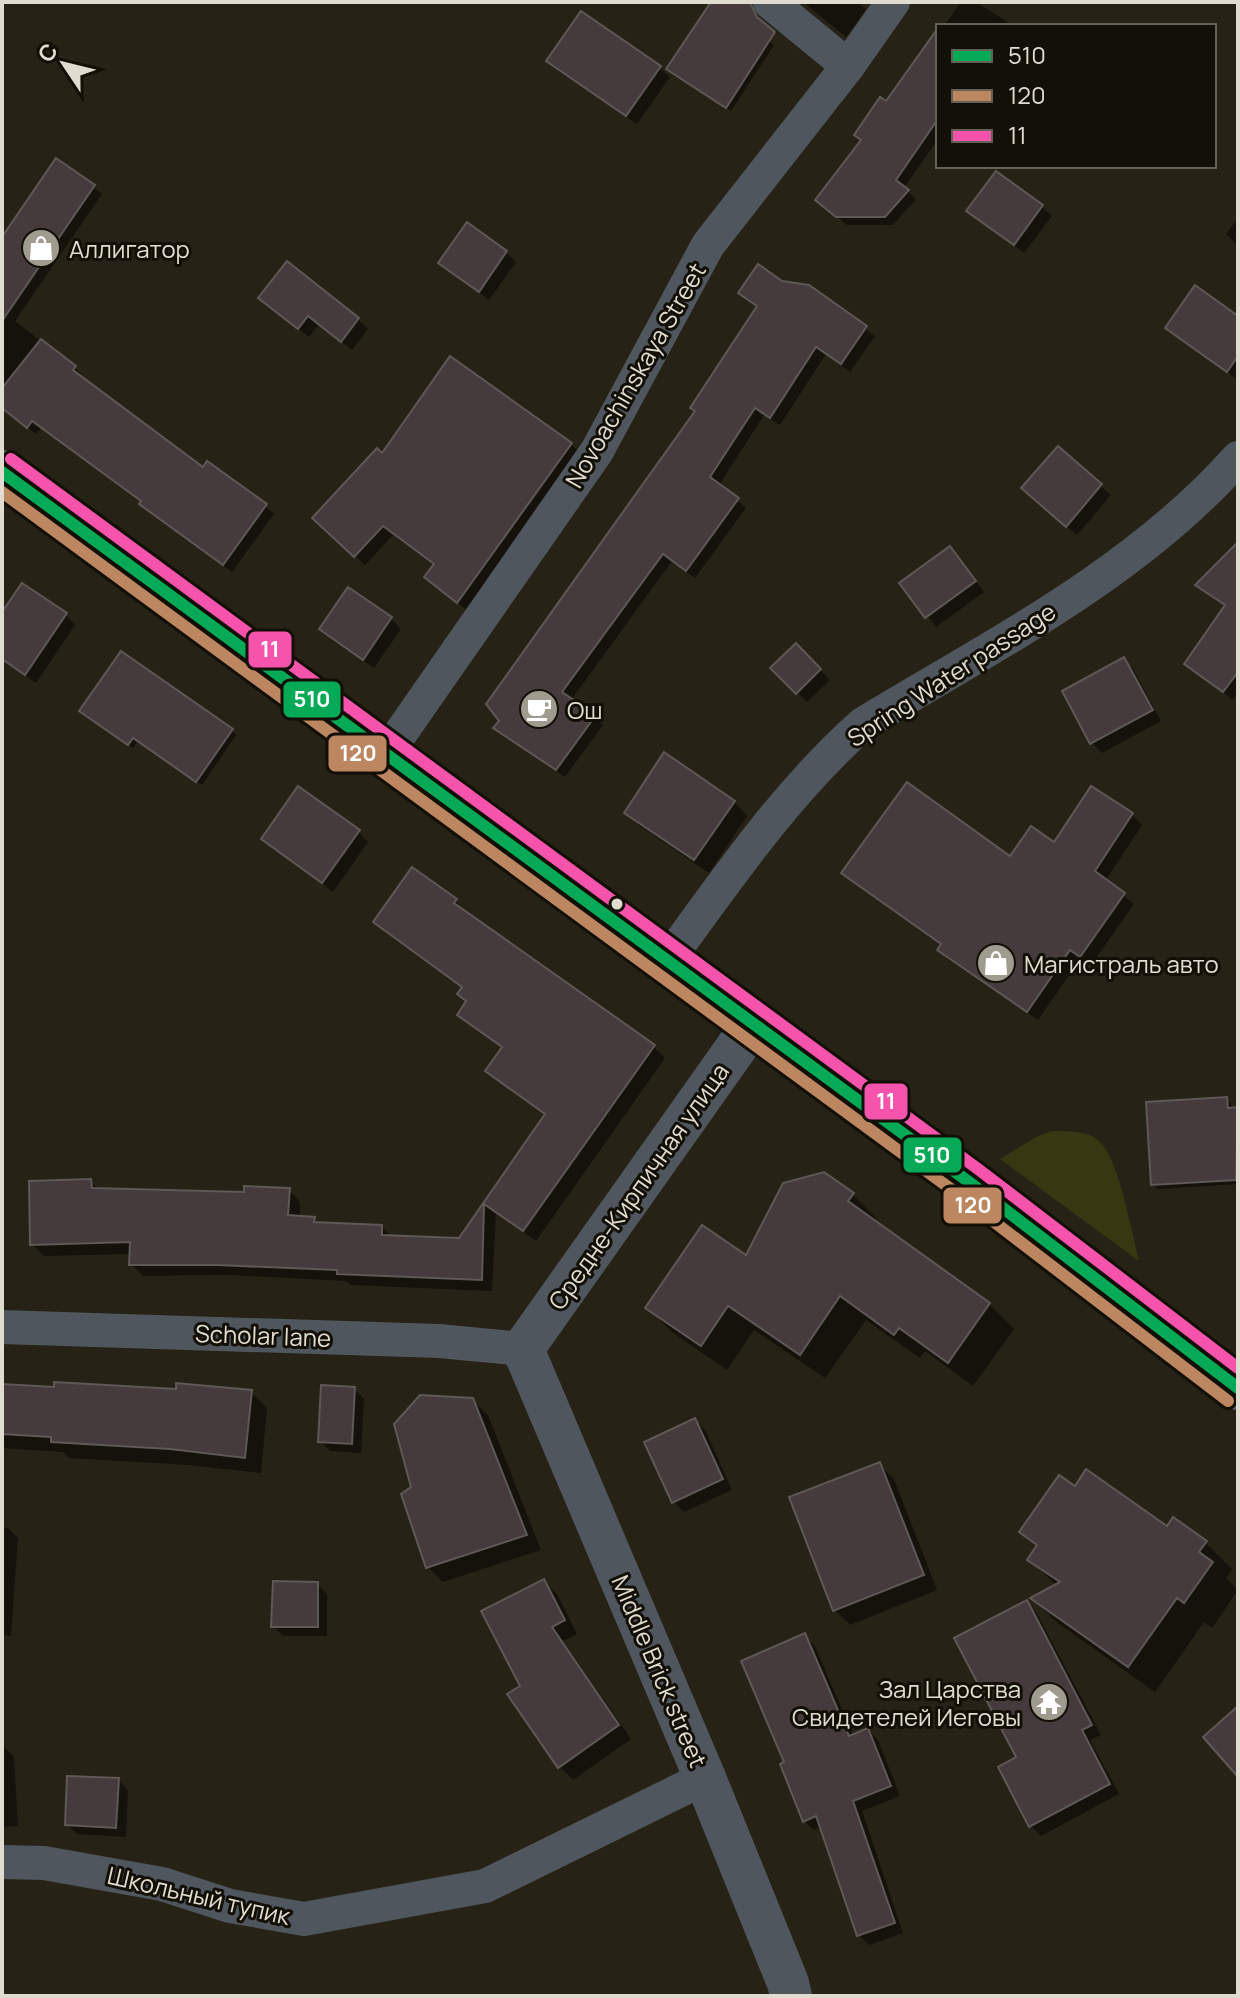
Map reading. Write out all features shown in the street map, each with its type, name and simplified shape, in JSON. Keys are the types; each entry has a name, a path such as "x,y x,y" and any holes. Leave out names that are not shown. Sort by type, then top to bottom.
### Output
{"main road":[{"path":"2,472 969,1182 1238,1388"}],"street":[{"path":"770,2 848,66"},
{"name":"Novoachinskaya Street","path":"386,754 597,451 708,245 848,66 893,2"},
{"name":"Spring Water passage","path":"667,961 736,867 813,772 863,724 1077,594 1159,535 1238,458"},
{"name":"Средне-Кирпичная улица","path":"523,1349 753,1024"},
{"name":"Scholar lane","path":"2,1327 439,1341 523,1349"},
{"name":"Middle Brick street","path":"523,1349 705,1778 791,1996"},
{"name":"Школьный тупик","path":"2,1862 44,1863 148,1882 230,1906 304,1919 485,1886 705,1778"}],"shaded area":[{"path":"1053,1131 1090,1135 1107,1151 1119,1180 1139,1261 1000,1159 1038,1136"}],"building":[{"path":"711,2 750,2 757,17 775,32 726,108 666,69"},
{"path":"581,11 661,66 626,116 546,61"},
{"path":"936,31 936,122 896,180 909,190 885,217 836,217 815,200 861,140 854,135 880,97 886,101"},
{"path":"56,158 95,185 2,321 2,237"},
{"path":"996,171 1043,205 1014,245 966,211"},
{"path":"467,222 507,251 479,292 438,263"},
{"path":"287,261 359,318 341,342 308,316 298,329 258,298"},
{"path":"758,264 782,281 809,285 867,326 841,364 816,347 770,418 755,408 710,477 739,498 686,571 663,554 562,692 596,715 556,770 493,728 499,721 486,704 695,411 690,408 757,306 738,293"},
{"path":"1195,285 1238,316 1238,356 1227,372 1165,328"},
{"path":"41,339 76,366 73,370 203,467 207,461 267,504 223,565 32,421 27,428 2,408 2,388"},
{"path":"450,356 572,443 457,603 424,577 434,564 383,526 354,557 312,518 377,448 382,453"},
{"path":"1058,446 1102,484 1066,527 1021,488"},
{"path":"1238,542 1238,672 1223,692 1184,664 1225,605 1195,585"},
{"path":"950,546 976,581 925,618 899,583"},
{"path":"22,583 67,613 25,675 2,659 2,612"},
{"path":"348,587 392,617 363,660 319,629"},
{"path":"796,643 821,669 796,694 770,668"},
{"path":"121,651 233,729 196,782 133,738 128,745 79,711"},
{"path":"1124,657 1153,710 1090,744 1062,691"},
{"path":"664,752 735,801 694,860 624,813"},
{"path":"907,782 1010,856 1031,826 1054,842 1091,786 1133,813 1095,871 1125,893 1080,957 1070,950 1027,1012 937,950 941,944 841,873"},
{"path":"298,786 360,830 322,883 261,839"},
{"path":"412,867 457,899 454,903 655,1045 523,1231 484,1204 482,1280 337,1274 337,1270 129,1265 130,1242 30,1245 29,1181 91,1179 92,1188 244,1192 244,1186 290,1188 288,1215 315,1217 314,1222 382,1225 382,1235 459,1238 545,1114 485,1071 502,1047 457,1015 466,1001 457,994 462,987 373,922"},
{"path":"1227,1097 1228,1108 1238,1107 1236,1180 1151,1185 1146,1102"},
{"path":"824,1172 854,1193 848,1201 990,1303 948,1363 899,1328 894,1335 840,1296 800,1355 728,1306 701,1346 645,1308 702,1225 746,1255 783,1183"},
{"path":"54,1382 176,1389 176,1383 252,1390 245,1458 170,1449 51,1442 51,1437 2,1434 2,1384 54,1387"},
{"path":"321,1385 355,1387 352,1444 318,1442"},
{"path":"420,1395 473,1398 527,1535 426,1568 401,1494 411,1487 394,1424"},
{"path":"695,1418 723,1479 672,1503 644,1442"},
{"path":"880,1462 924,1575 833,1611 789,1497"},
{"path":"1086,1469 1167,1526 1173,1517 1207,1541 1199,1552 1213,1562 1184,1603 1177,1598 1128,1667 1030,1598 1060,1582 1027,1560 1037,1545 1019,1532 1059,1475 1075,1486"},
{"path":"544,1579 565,1620 552,1627 619,1725 558,1768 507,1694 520,1686 481,1611"},
{"path":"273,1581 318,1582 318,1627 271,1627"},
{"path":"1027,1600 1092,1725 1082,1730 1110,1784 1029,1827 998,1767 1016,1757 954,1638"},
{"path":"805,1633 849,1736 868,1728 891,1786 853,1801 895,1923 857,1936 816,1816 803,1822 780,1764 784,1762 741,1661"},
{"path":"1238,1706 1238,1777 1203,1737"},
{"path":"67,1776 119,1778 116,1828 65,1825"}],"transit line":[{"name":"11","path":"11,459 978,1169 1238,1368"},
{"name":"510","path":"2,472 969,1182 1238,1388"},
{"name":"120","path":"2,492 959,1195 1228,1401"}],"place":[{"name":"Аллигатор","path":"41,248"},
{"name":"Ош","path":"539,709"},
{"name":"Магистраль авто","path":"996,963"},
{"name":"Зал Царства Свидетелей Иеговы","path":"1049,1702"}]}
